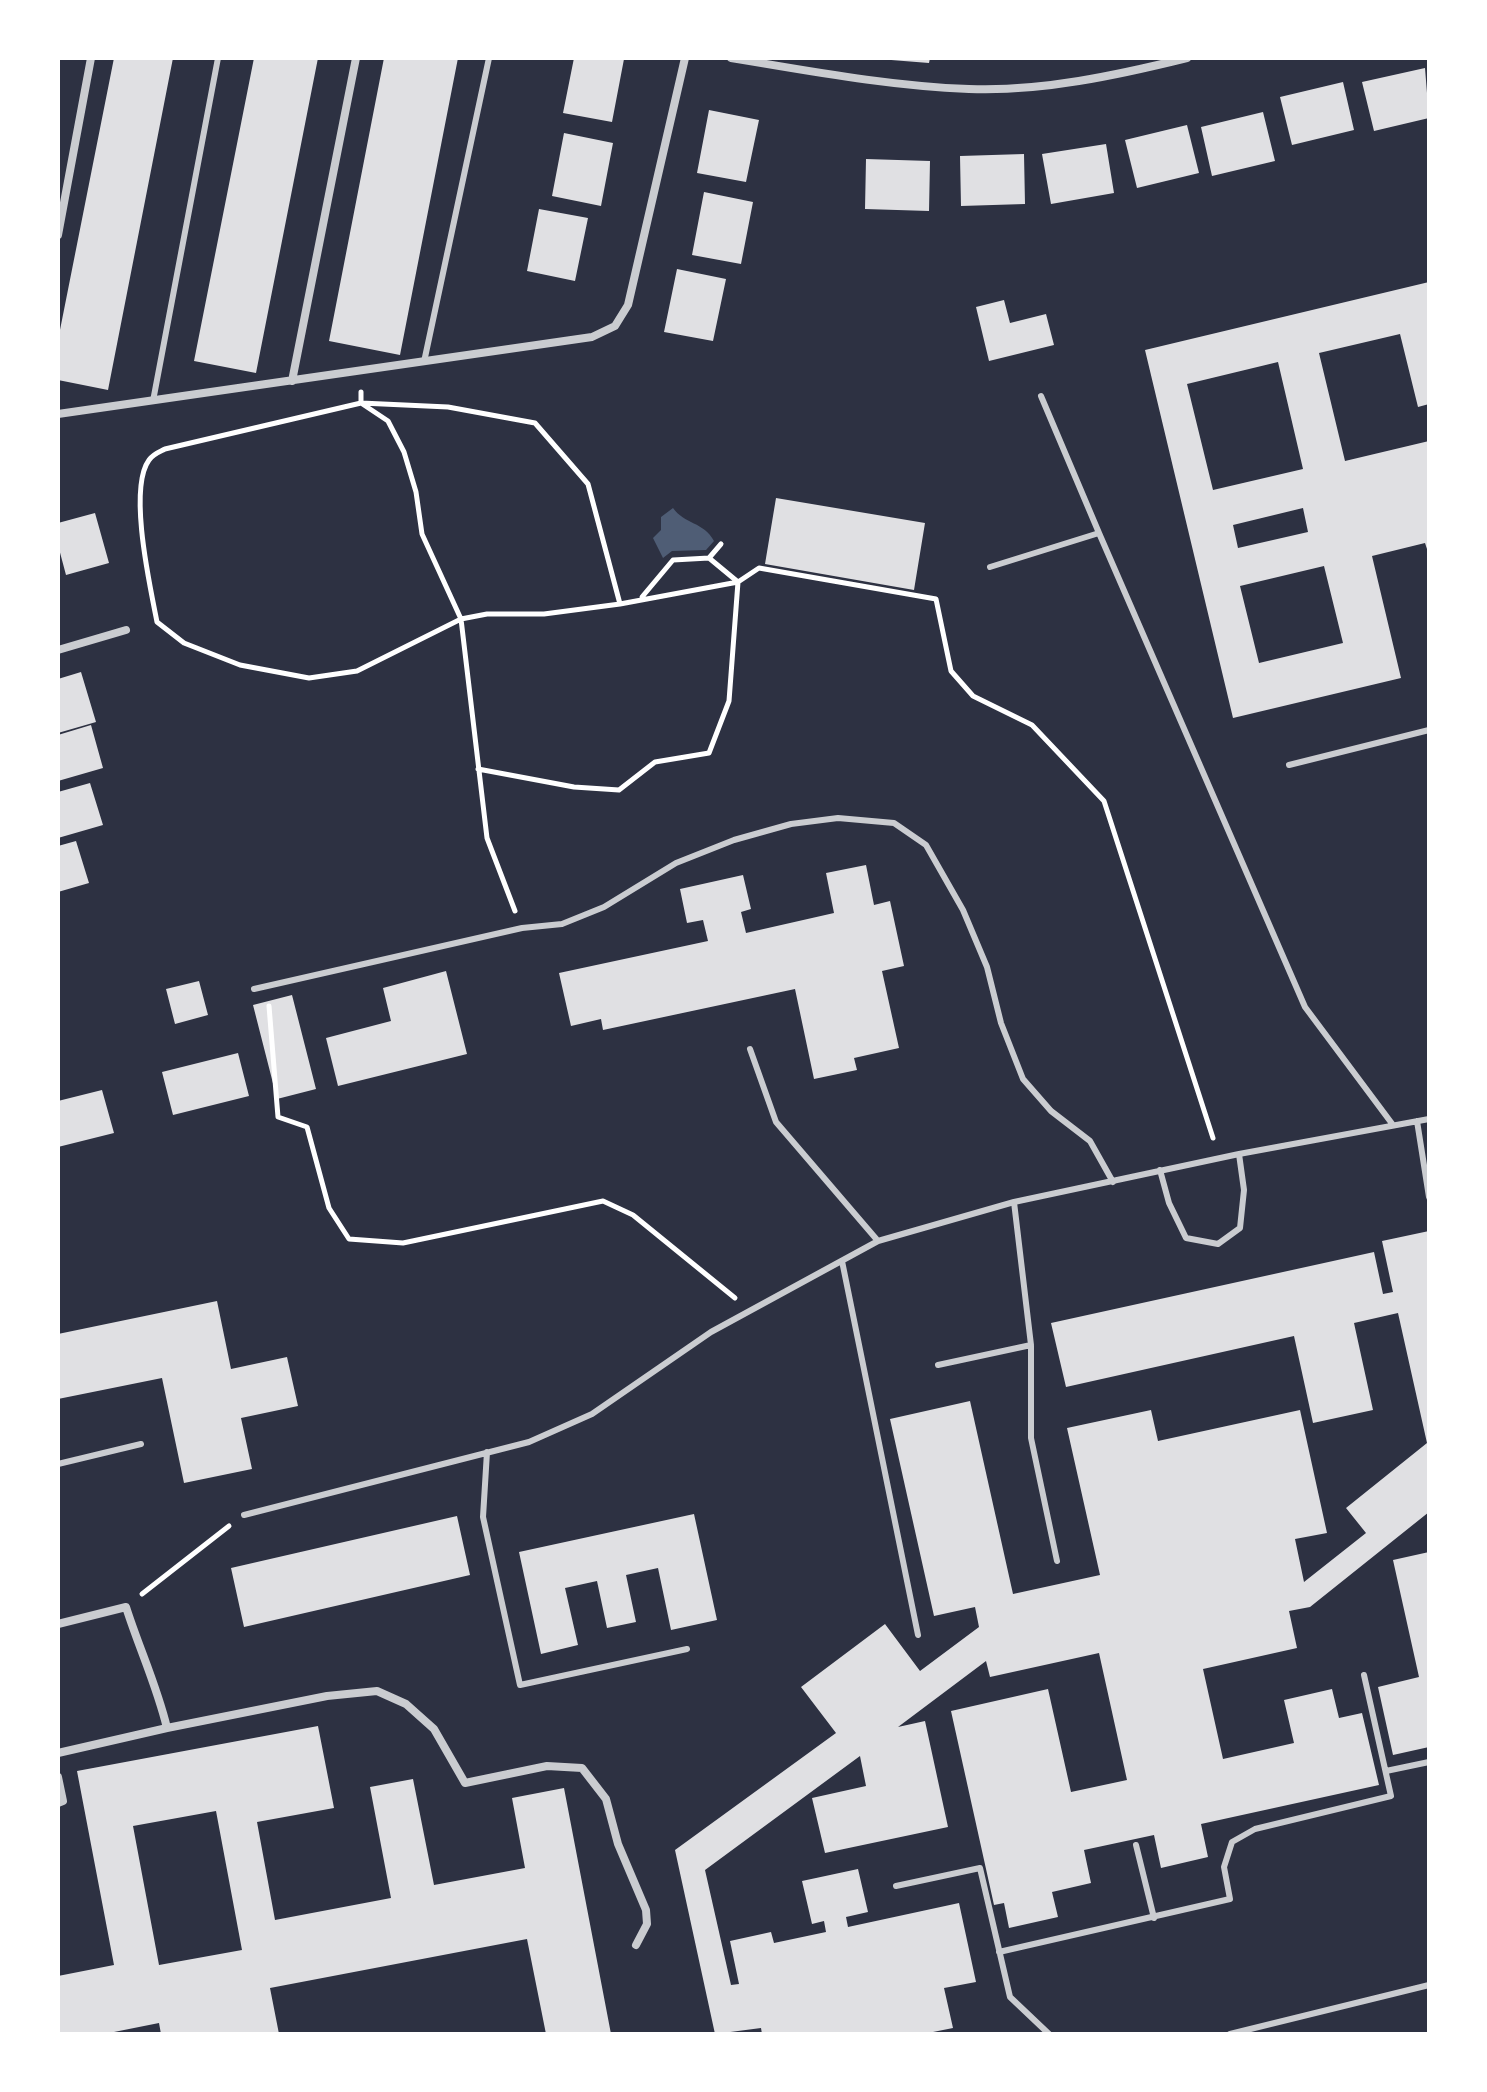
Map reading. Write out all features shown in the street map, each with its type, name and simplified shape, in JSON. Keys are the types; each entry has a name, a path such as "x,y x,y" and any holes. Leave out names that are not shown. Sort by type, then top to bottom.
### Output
{"street":[{"path":"58,235 91,58"},
{"path":"292,381 356,58"},
{"path":"58,414 592,337 615,326 628,305 685,58"},
{"path":"731,58 861,79 971,89 1071,82 1187,58"},
{"path":"58,650 126,630"},
{"path":"58,1624 126,1607 145,1668 157,1689 167,1728"},
{"path":"58,1753 327,1696 377,1691 406,1704 434,1729 465,1783 547,1766 582,1768 606,1799 618,1844 646,1910 647,1924 636,1945"},
{"path":"58,1777 63,1801 58,1803"}],"lane":[{"path":"153,401 218,58"},
{"path":"424,362 489,58"},
{"path":"1041,396 1305,1007 1393,1125"},
{"path":"990,567 1099,533"},
{"path":"1289,765 1429,730"},
{"path":"254,989 522,928 562,924 604,907 676,863 734,840 791,824 838,818 894,823 926,845 963,910 987,967 1001,1023 1023,1079 1051,1111 1090,1141 1113,1182"},
{"path":"750,1049 776,1122 878,1241"},
{"path":"244,1515 529,1442 592,1414 711,1332 878,1241 1014,1202 1239,1154 1429,1119"},
{"path":"1417,1121 1429,1197"},
{"path":"1160,1170 1169,1203 1186,1238 1218,1244 1240,1228 1244,1190 1239,1154"},
{"path":"1014,1202 1031,1345 1031,1438 1057,1561"},
{"path":"842,1261 918,1635"},
{"path":"938,1365 1031,1345"},
{"path":"58,1464 141,1444"},
{"path":"487,1452 483,1517 520,1685 687,1649"},
{"path":"999,1952 1230,1899 1224,1867 1232,1842 1255,1829 1391,1796 1364,1675"},
{"path":"1386,1771 1429,1762"},
{"path":"1136,1845 1154,1918"},
{"path":"896,1886 980,1868 1010,1997 1049,2034"},
{"path":"1230,2034 1429,1985"}],"path":[{"path":"361,403 388,421 404,452 416,492 422,534 461,619 487,838 522,928"},
{"path":"620,604 588,484 535,423 448,407 361,403 264,424 153,455 141,479 143,547 157,622 184,643 240,665 309,678 357,671 461,619 487,614 544,614 620,604 738,582 759,568 936,599 951,671 973,696 1032,725 1104,801 1219,1158"},
{"path":"709,558 721,544"},
{"path":"642,598 673,560 709,558 738,582"},
{"path":"478,769 574,787 619,790 655,762 709,753 729,701 738,582"},
{"path":"267,986 278,1117 307,1127 329,1208 349,1239 403,1243 603,1201 633,1215 751,1311"},
{"path":"126,1607 244,1515"}],"water":[{"path":"673,508 710,535 714,541 706,550 672,551 663,558 653,538 661,530 661,517"}],"building":[{"path":"114,58 173,58 108,390 58,380 58,340"},
{"path":"254,58 318,58 256,373 194,361"},
{"path":"384,58 458,58 400,355 329,341"},
{"path":"574,58 624,59 612,122 563,113"},
{"path":"866,58 930,58 929,63"},
{"path":"1425,68 1429,118 1374,131 1362,82"},
{"path":"1343,82 1354,130 1292,145 1280,97"},
{"path":"709,110 759,120 746,182 697,173"},
{"path":"1263,112 1275,161 1212,176 1201,127"},
{"path":"1187,125 1199,173 1137,188 1125,140"},
{"path":"564,133 613,143 601,206 552,196"},
{"path":"1106,144 1114,193 1051,204 1042,154"},
{"path":"1024,154 1025,204 961,206 960,156"},
{"path":"866,159 930,161 929,211 865,209"},
{"path":"704,192 753,202 741,264 692,255"},
{"path":"539,209 588,218 575,281 527,271"},
{"path":"677,269 726,279 713,341 664,332"},
{"path":"1429,282 1429,404 1418,407 1400,334 1319,353 1345,461 1429,441 1429,555 1425,543 1372,556 1401,678 1233,718 1145,350","holes":["1278,362 1303,469 1213,490 1187,384","1303,508 1308,532 1238,548 1233,525","1324,566 1343,643 1259,663 1240,586"]},
{"path":"1004,300 1010,323 1046,314 1054,345 989,361 976,307"},
{"path":"776,498 925,523 914,590 765,564"},
{"path":"95,513 109,563 66,575 58,545 58,523"},
{"path":"81,672 96,722 58,733 58,679"},
{"path":"91,725 103,768 58,781 58,735"},
{"path":"90,783 103,825 58,838 58,792"},
{"path":"76,841 89,883 58,892 58,846"},
{"path":"866,865 874,905 890,901 904,966 882,971 899,1048 854,1058 857,1070 814,1079 795,989 603,1030 601,1019 571,1026 559,973 708,941 703,920 687,923 680,889 743,875 751,909 741,912 746,933 834,913 826,873"},
{"path":"446,971 467,1054 338,1086 326,1038 391,1021 383,988"},
{"path":"199,981 208,1015 175,1024 166,989"},
{"path":"292,995 316,1089 277,1099 253,1005"},
{"path":"238,1053 249,1096 173,1115 162,1072"},
{"path":"102,1090 114,1133 58,1147 58,1101"},
{"path":"1429,1231 1429,1512 1310,1607 1289,1611 1297,1648 1203,1669 1223,1759 1294,1743 1284,1700 1332,1689 1339,1718 1362,1713 1379,1785 1201,1824 1208,1857 1161,1868 1154,1835 1084,1850 1091,1883 1052,1892 1058,1917 1009,1928 1004,1903 994,1905 951,1711 1048,1689 1071,1792 1127,1780 1099,1653 990,1677 986,1661 898,1727 925,1721 948,1827 825,1853 812,1798 866,1786 860,1756 705,1870 731,1985 739,1984 730,1941 771,1932 774,1943 826,1932 824,1921 812,1924 802,1881 858,1869 868,1912 846,1917 848,1927 959,1903 976,1982 944,1988 953,2028 923,2034 762,2034 761,2028 715,2034 675,1850 836,1733 801,1687 885,1624 920,1671 979,1627 975,1607 934,1616 890,1419 970,1401 1013,1594 1100,1575 1067,1428 1151,1410 1158,1441 1300,1410 1327,1533 1295,1539 1304,1582 1366,1533 1346,1508 1427,1443 1398,1313 1354,1323 1373,1410 1313,1423 1294,1336 1066,1387 1051,1323 1374,1252 1383,1294 1393,1292 1382,1241"},
{"path":"217,1301 231,1369 287,1357 298,1406 241,1418 252,1469 184,1483 162,1378 58,1399 58,1334"},
{"path":"694,1514 717,1620 671,1630 658,1568 626,1575 636,1622 607,1628 597,1581 565,1588 578,1645 541,1654 519,1552"},
{"path":"457,1516 470,1575 244,1627 231,1568"},
{"path":"1429,1552 1429,1747 1393,1755 1378,1687 1419,1677 1393,1560"},
{"path":"318,1726 334,1808 257,1822 275,1920 391,1898 370,1787 413,1779 434,1885 525,1868 512,1798 564,1788 611,2034 546,2034 527,1939 270,1988 279,2034 161,2034 159,2023 104,2034 58,2034 58,1976 114,1965 77,1771","holes":["216,1811 242,1950 159,1965 133,1826"]}]}
